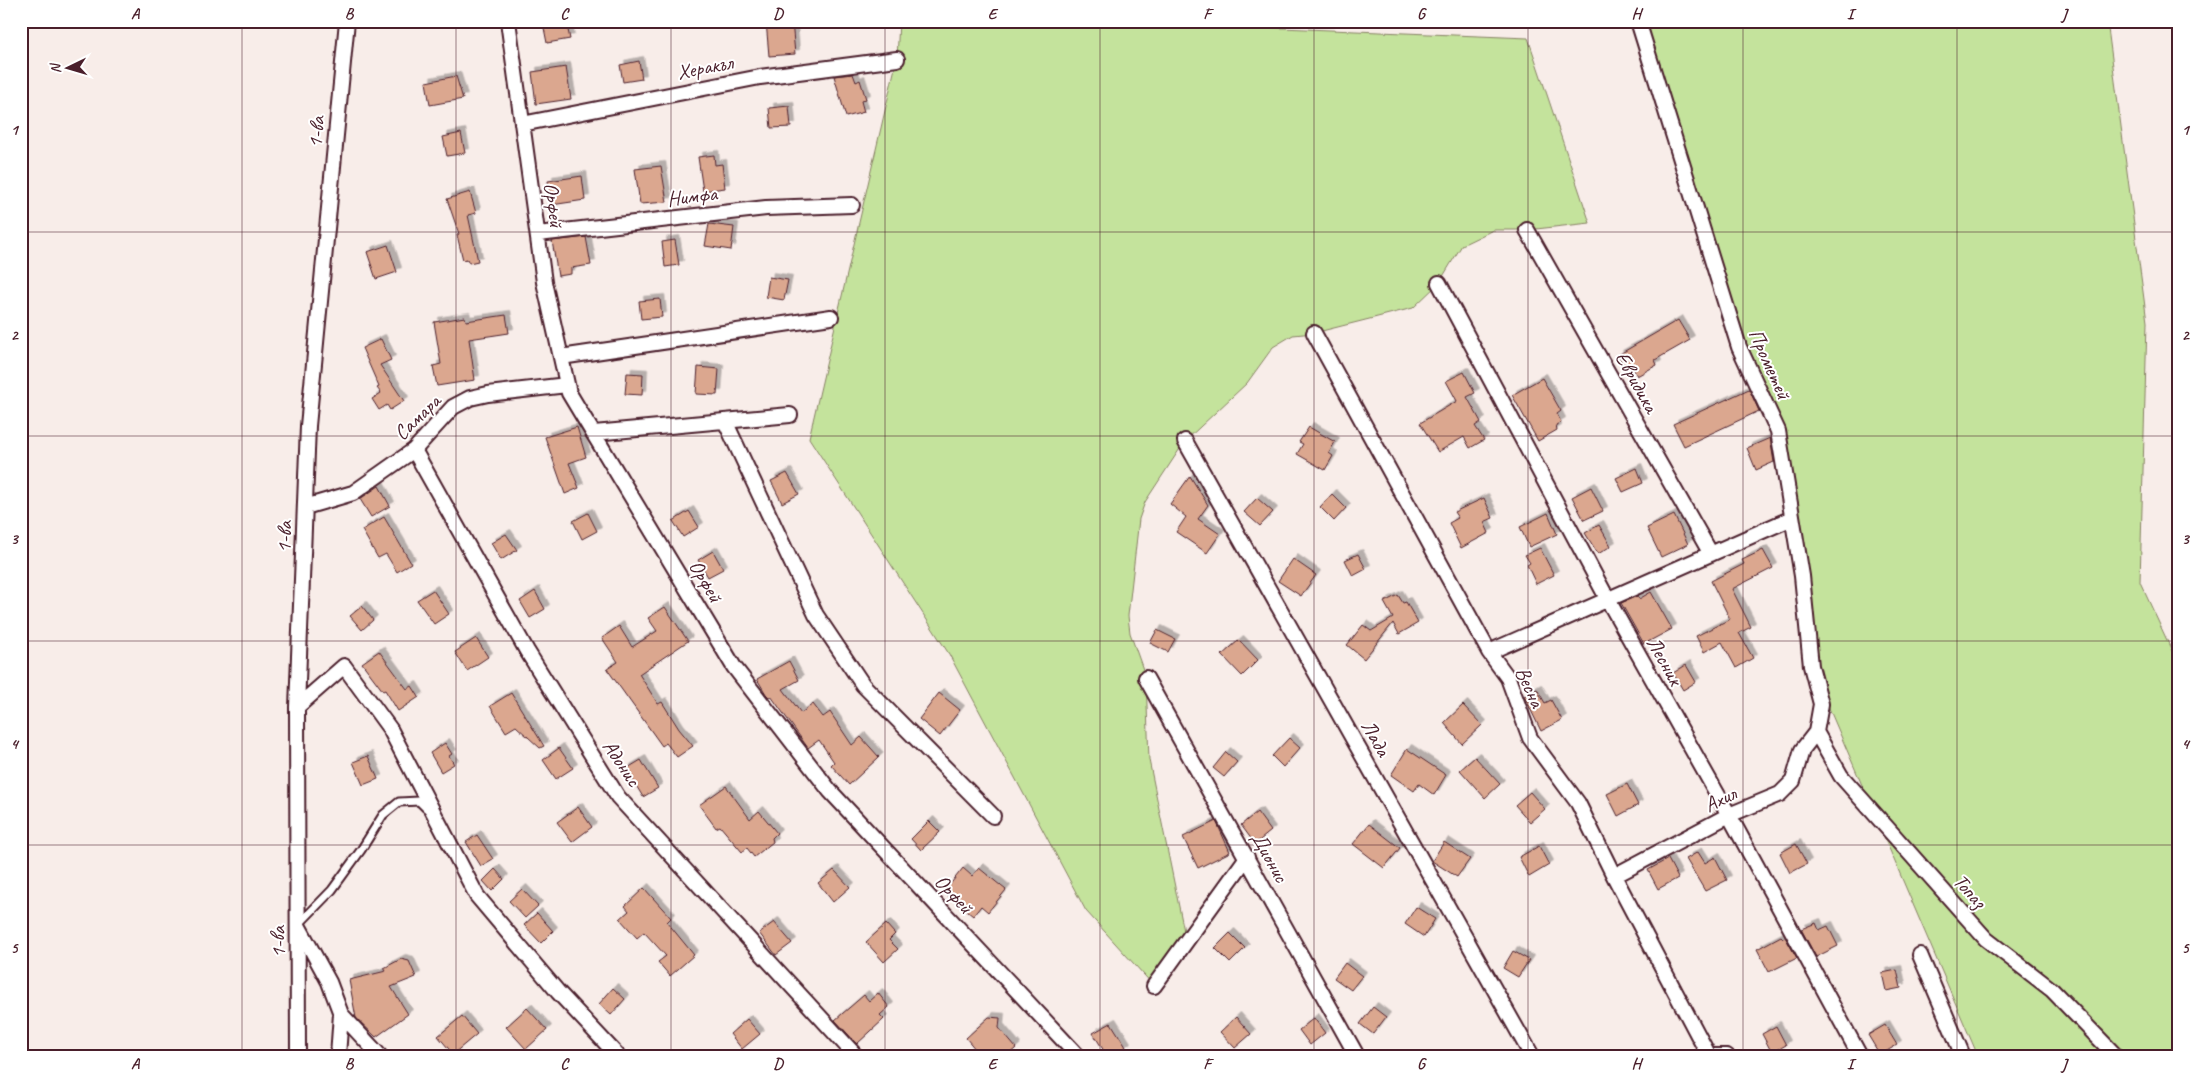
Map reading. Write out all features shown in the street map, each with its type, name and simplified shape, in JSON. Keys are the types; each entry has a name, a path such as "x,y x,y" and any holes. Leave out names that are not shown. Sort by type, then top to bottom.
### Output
{"street":[{"name":"1-ва","path":"298,1056 297,706 308,426 347,21"},
{"name":"Орфей","path":"508,21 544,282 569,392 734,667 830,792 1078,1056"},
{"name":"Прометей","path":"1638,21 1739,347 1778,431 1802,576 1811,666 1821,704 1816,732"},
{"name":"Херакъл","path":"522,124 760,77 897,59"},
{"name":"Нимфа","path":"538,234 766,208 852,205"},
{"name":"Евридика","path":"1527,230 1711,554"},
{"name":"Лесник","path":"1439,283 1608,600 1860,1056"},
{"path":"561,357 831,317"},
{"name":"Весна","path":"1314,333 1489,652 1508,678 1530,738 1578,803 1708,1055"},
{"name":"Самара","path":"305,508 353,493 414,450 453,407 470,398 488,394 567,385"},
{"path":"594,433 790,415"},
{"path":"725,421 816,616 863,685 992,816"},
{"name":"Лада","path":"1185,441 1532,1056"},
{"name":"Адонис","path":"414,450 527,651 618,796 856,1056"},
{"path":"1489,652 1792,518"},
{"path":"297,706 344,666 390,728 477,896 558,992 618,1056"},
{"name":"Дионис","path":"1146,678 1357,1056"},
{"name":"Ахил","path":"1614,876 1729,816 1780,794 1793,781 1802,750 1816,732"},
{"name":"Топаз","path":"1816,732 1841,776 1986,938 2052,990 2116,1056"},
{"path":"1154,986 1247,857"},
{"path":"298,924 329,982 340,1014 338,1056"},
{"path":"1920,954 1963,1056"},
{"path":"340,1014 380,1056"},
{"path":"1708,1055 1727,1056"}],"lane":[{"path":"298,924 332,890 362,850 383,815 399,802 419,800 440,823"}],"green space":[{"path":"899,21 1260,21 1256,27 1528,38 1590,223 1527,230 1493,230 1462,245 1439,283 1413,308 1314,333 1293,335 1273,347 1247,383 1185,441 1145,502 1139,519 1128,616 1130,633 1146,678 1149,760 1186,941 1154,986 1086,911 949,654 809,438 897,59"},
{"path":"1638,21 2107,21 2147,322 2140,582 2178,664 2178,1056 1978,1056 1811,666 1778,431 1739,347"}],"building":[{"path":"566,21 570,39 547,43 543,23"},
{"path":"766,21 792,21 795,54 769,56"},
{"path":"639,61 642,79 623,82 620,65"},
{"path":"566,67 571,99 536,104 532,72"},
{"path":"853,74 856,82 860,80 866,99 861,101 864,112 846,117 834,76"},
{"path":"456,76 463,99 430,105 426,82"},
{"path":"789,106 791,127 771,128 769,108"},
{"path":"461,133 465,153 447,156 443,137"},
{"path":"714,155 715,165 722,164 725,188 703,191 698,157"},
{"path":"661,166 667,202 640,204 635,169"},
{"path":"582,176 585,200 551,205 548,181"},
{"path":"470,192 476,213 468,215 478,261 469,263 467,259 463,260 457,235 459,234 447,199"},
{"path":"709,224 734,227 731,250 705,246"},
{"path":"586,237 591,265 571,268 571,274 558,276 552,241"},
{"path":"675,240 679,265 665,267 662,242"},
{"path":"388,245 397,272 376,279 367,252"},
{"path":"769,277 788,280 784,300 766,297"},
{"path":"660,299 662,317 641,319 639,301"},
{"path":"506,315 509,333 469,339 475,380 437,386 433,366 441,364 434,322 465,317 466,321"},
{"path":"1678,320 1690,340 1655,360 1657,365 1637,376 1631,364 1625,367 1618,355"},
{"path":"381,339 391,360 380,365 404,401 390,410 387,405 379,410 372,399 381,393 377,388 379,387 362,348"},
{"path":"698,367 719,369 717,395 696,394"},
{"path":"1464,372 1475,393 1467,397 1481,422 1475,426 1484,440 1470,448 1464,437 1438,452 1420,423 1457,401 1446,381"},
{"path":"627,373 643,374 642,395 625,394"},
{"path":"1542,378 1561,411 1557,414 1561,422 1556,425 1557,430 1538,441 1512,395"},
{"path":"1749,389 1759,411 1684,446 1673,424"},
{"path":"577,427 586,457 569,463 579,488 565,494 545,437"},
{"path":"1309,427 1335,442 1329,453 1333,456 1325,470 1297,454 1303,444 1299,442"},
{"path":"1770,438 1774,462 1756,470 1747,448"},
{"path":"1637,468 1643,483 1623,492 1616,478"},
{"path":"787,473 799,494 782,503 771,481"},
{"path":"1190,476 1208,505 1198,519 1220,534 1207,553 1176,532 1186,517 1170,504"},
{"path":"379,486 390,506 371,517 360,499"},
{"path":"1591,487 1603,511 1584,520 1572,497"},
{"path":"1332,494 1346,508 1334,521 1320,507"},
{"path":"1257,498 1273,512 1260,526 1244,512"},
{"path":"1484,498 1493,518 1484,522 1489,533 1461,548 1449,523 1458,518 1454,512"},
{"path":"689,511 699,527 683,537 673,521"},
{"path":"588,513 597,531 582,539 573,521"},
{"path":"1548,513 1557,534 1529,547 1520,527"},
{"path":"1674,515 1688,544 1661,557 1647,528"},
{"path":"384,517 411,563 397,572 386,554 378,558 362,530"},
{"path":"1599,525 1611,546 1598,554 1585,533"},
{"path":"506,534 517,550 501,560 491,543"},
{"path":"1540,548 1554,575 1536,584 1527,565 1530,563 1525,555"},
{"path":"1763,550 1773,568 1732,589 1751,627 1739,633 1753,658 1736,668 1722,642 1704,652 1696,636 1730,619 1711,581 1744,564 1742,560"},
{"path":"713,551 723,569 708,577 698,560"},
{"path":"1358,554 1366,569 1353,576 1345,560"},
{"path":"1293,559 1316,575 1301,596 1278,581"},
{"path":"433,590 449,614 434,624 417,600"},
{"path":"535,591 545,609 530,618 520,601"},
{"path":"1651,592 1672,629 1644,644 1621,603 1637,596 1639,599"},
{"path":"1398,595 1403,603 1406,602 1418,623 1399,634 1393,623 1364,659 1347,645 1363,625 1371,631 1393,618 1384,602"},
{"path":"362,606 373,620 362,630 350,616"},
{"path":"665,607 688,641 639,674 658,704 662,702 679,729 693,746 677,757 666,743 662,746 607,669 618,662 602,638 619,626 632,647 657,631 648,618"},
{"path":"1157,630 1175,639 1168,652 1150,643"},
{"path":"476,638 488,657 467,671 455,652"},
{"path":"1239,640 1258,660 1242,676 1222,655"},
{"path":"379,651 407,689 412,686 419,697 398,711 385,690 383,691 362,663"},
{"path":"789,661 799,680 783,689 801,713 813,704 823,717 830,712 852,745 861,737 879,757 849,785 831,765 834,762 819,740 808,748 771,696 769,697 766,694 757,679"},
{"path":"1686,665 1696,682 1683,690 1673,673"},
{"path":"1537,689 1545,703 1551,700 1562,720 1541,731 1524,696"},
{"path":"511,693 544,746 540,748 516,726 506,732 490,706"},
{"path":"939,693 960,710 940,736 919,719"},
{"path":"1463,705 1482,725 1462,744 1444,723"},
{"path":"1289,738 1300,748 1283,767 1272,756"},
{"path":"445,743 452,754 449,756 454,764 441,772 430,753"},
{"path":"559,748 573,768 556,779 543,760"},
{"path":"1407,749 1446,775 1434,795 1419,784 1414,791 1391,775"},
{"path":"1226,752 1237,762 1224,777 1213,768"},
{"path":"368,756 378,779 363,785 353,762"},
{"path":"1475,757 1500,784 1485,798 1460,770"},
{"path":"641,760 658,788 643,797 626,769"},
{"path":"1627,784 1638,805 1618,816 1607,794"},
{"path":"726,786 750,819 759,811 777,833 772,838 773,842 754,857 747,848 742,852 720,826 716,828 699,805"},
{"path":"1530,792 1545,809 1530,822 1515,805"},
{"path":"578,807 592,827 572,842 557,822"},
{"path":"1257,812 1271,831 1255,844 1241,825"},
{"path":"929,821 940,832 921,850 911,839"},
{"path":"1216,821 1230,852 1198,868 1183,837"},
{"path":"1369,824 1400,848 1384,868 1353,844"},
{"path":"477,835 493,859 481,866 466,842"},
{"path":"1444,842 1470,859 1457,877 1432,861"},
{"path":"1796,844 1807,864 1790,873 1780,853"},
{"path":"1539,846 1549,865 1529,877 1519,857"},
{"path":"1698,852 1705,863 1715,857 1727,880 1705,891 1686,859"},
{"path":"1668,859 1678,878 1658,889 1648,870"},
{"path":"963,868 972,876 979,868 1006,890 988,912 981,906 973,916 944,892"},
{"path":"495,869 504,879 492,891 483,881"},
{"path":"834,870 850,887 833,902 818,883"},
{"path":"644,888 671,918 667,922 694,955 670,976 658,962 666,956 644,932 637,938 620,919 629,911 625,906"},
{"path":"522,889 538,906 525,918 509,901"},
{"path":"1416,907 1435,919 1424,937 1405,924"},
{"path":"537,913 553,931 541,943 524,925"},
{"path":"774,922 792,943 776,955 759,933"},
{"path":"1816,923 1819,930 1828,926 1838,946 1816,957 1801,929"},
{"path":"886,924 895,934 889,940 898,949 884,962 866,942"},
{"path":"1230,933 1245,948 1230,963 1215,948"},
{"path":"1781,936 1785,937 1797,958 1769,972 1757,949"},
{"path":"1513,951 1529,960 1518,977 1503,968"},
{"path":"401,959 409,961 416,977 391,987 408,1014 376,1037 356,1018 349,980 386,971 384,968"},
{"path":"1345,963 1362,976 1351,990 1334,978"},
{"path":"1897,970 1901,988 1886,991 1882,973"},
{"path":"613,988 625,999 611,1015 599,1004"},
{"path":"878,993 889,1007 880,1015 884,1019 857,1044 835,1020 864,995 869,1001"},
{"path":"1373,1007 1386,1017 1373,1034 1360,1024"},
{"path":"527,1008 547,1030 526,1049 506,1027"},
{"path":"462,1016 477,1034 453,1054 438,1036"},
{"path":"989,1017 1000,1018 999,1028 1016,1048 1007,1056 981,1056 966,1038"},
{"path":"1236,1017 1251,1034 1235,1048 1220,1032"},
{"path":"1314,1018 1325,1033 1310,1045 1299,1030"},
{"path":"747,1019 760,1034 742,1049 730,1034"},
{"path":"1111,1023 1126,1047 1112,1056 1107,1056 1093,1033"},
{"path":"1885,1025 1897,1045 1880,1055 1868,1035"},
{"path":"1776,1026 1786,1045 1772,1053 1762,1034"}]}
